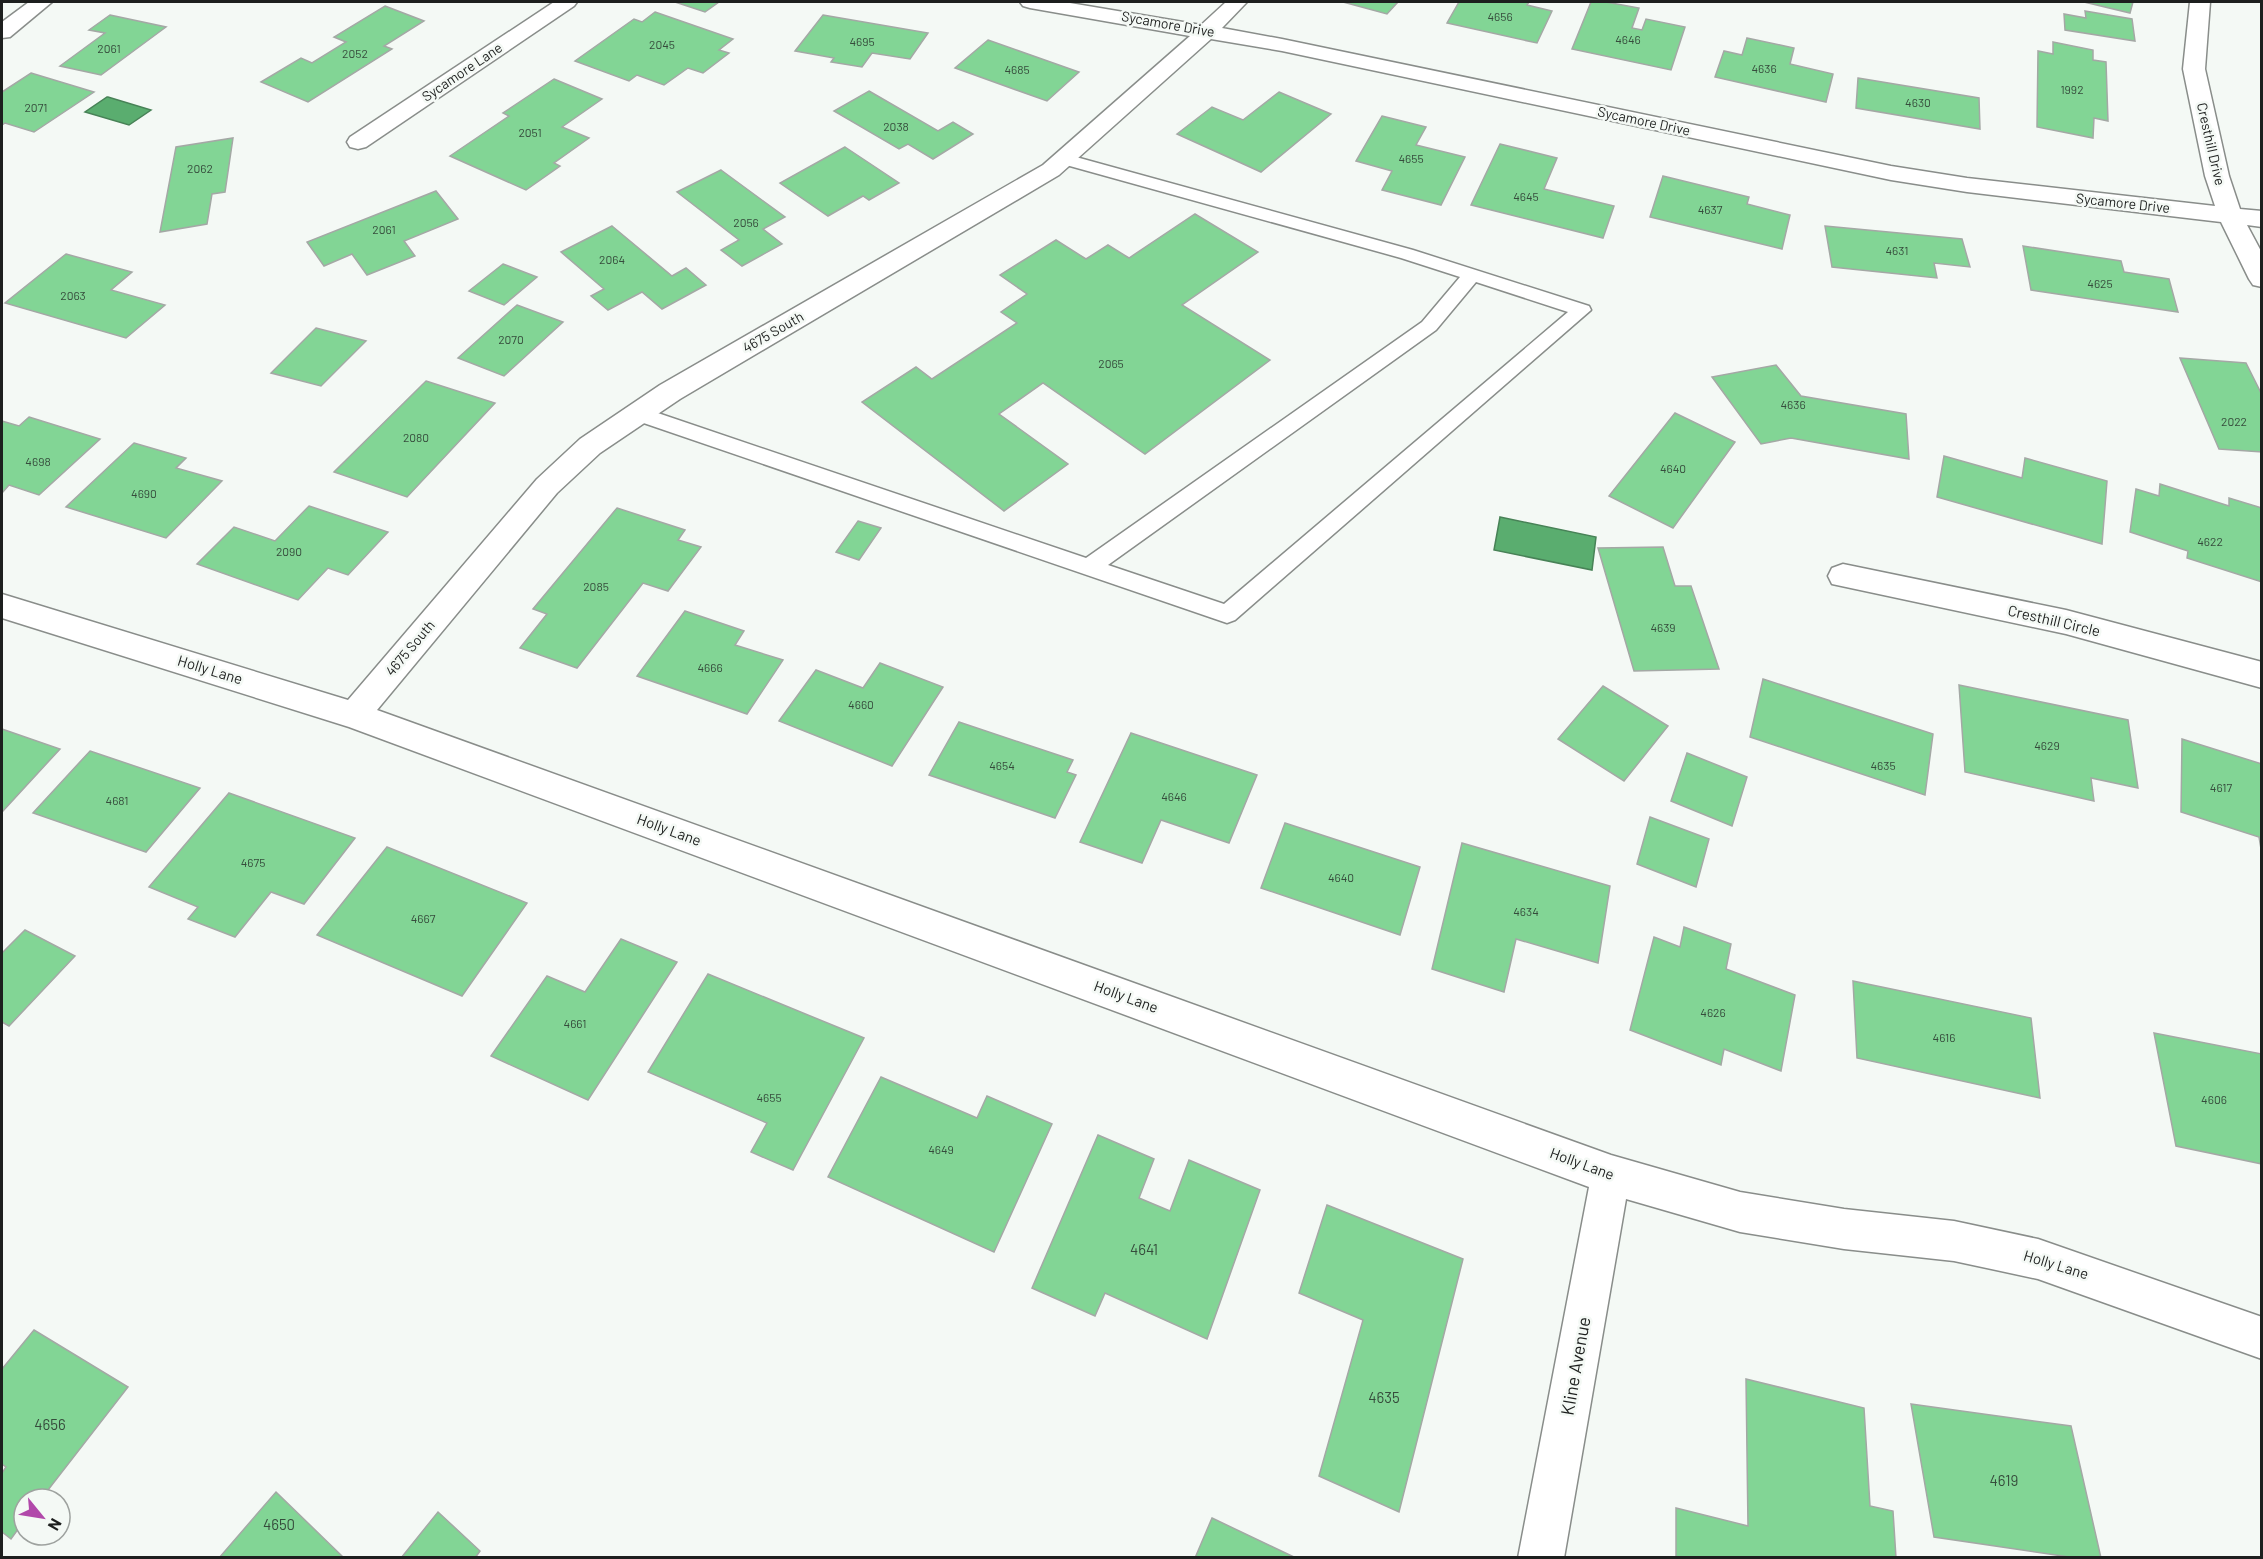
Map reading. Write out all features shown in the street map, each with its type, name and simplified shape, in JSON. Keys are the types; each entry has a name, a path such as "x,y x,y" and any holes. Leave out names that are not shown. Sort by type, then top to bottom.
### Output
{"street":[{"path":"2,32 42,2"},
{"name":"Sycamore Lane","path":"358,142 567,2"},
{"name":"Sycamore Drive","path":"1030,2 1208,31 1891,173 1994,188 2262,219"},
{"name":"4675 South","path":"354,715 547,486 590,446 636,412 1034,180 1065,159 1208,31 1237,2"},
{"name":"Cresthill Drive","path":"2200,2 2194,69 2217,176 2230,215 2249,258 2262,279"},
{"name":"Cresthill Circle","path":"1843,576 2066,622 2262,675"},
{"name":"Holly Lane","path":"2,606 354,715 1611,1175 1740,1212 1844,1229 1954,1241 2038,1259 2262,1338"},
{"name":"Kline Avenue","path":"1541,1557 1611,1175"}],"lane":[{"path":"636,412 1227,614 1582,310 1473,274 1065,159"},
{"path":"1089,567 1429,326 1473,274"}],"shaded area":[{"path":"107,97 151,110 129,125 85,112"},
{"path":"1500,517 1596,537 1592,570 1494,550"}],"building":[{"path":"675,2 719,2 705,12"},
{"path":"1343,2 1398,2 1387,14"},
{"path":"1459,2 1529,2 1527,5 1552,11 1537,43 1447,23"},
{"path":"1591,2 1606,2 1639,8 1632,28 1642,30 1646,19 1685,27 1671,70 1572,49"},
{"path":"2084,2 2133,2 2130,13"},
{"path":"385,6 424,21 384,46 392,49 308,102 261,82 301,58 312,63 346,42 334,37"},
{"path":"2085,11 2132,19 2135,41 2065,30 2064,14 2086,18"},
{"path":"655,12 733,39 719,50 729,53 703,73 688,68 664,85 637,75 629,81 575,61 634,19 642,22"},
{"path":"110,15 166,27 101,75 60,66 105,33 89,30"},
{"path":"823,15 928,33 910,59 872,53 862,67 831,62 834,58 795,51"},
{"path":"1747,38 1794,48 1790,64 1833,74 1826,102 1715,77 1724,51 1742,55"},
{"path":"988,40 1079,72 1047,101 955,68"},
{"path":"2053,42 2093,50 2093,60 2106,62 2108,121 2094,118 2093,138 2037,127 2038,51 2053,54"},
{"path":"31,73 94,92 34,132 5,123 2,125 2,92"},
{"path":"1858,78 1979,98 1980,129 1856,108"},
{"path":"554,79 602,99 562,127 589,138 554,163 560,166 526,190 450,156 509,116 503,113"},
{"path":"869,91 938,131 953,122 973,134 933,159 908,144 899,149 834,111"},
{"path":"1279,92 1331,114 1261,172 1177,134 1212,107 1243,120"},
{"path":"1382,116 1426,127 1416,145 1465,157 1441,205 1382,190 1392,171 1356,161"},
{"path":"233,138 225,192 212,194 207,224 160,232 176,147"},
{"path":"1500,144 1557,158 1544,189 1614,206 1603,238 1471,205"},
{"path":"845,147 899,183 869,200 863,196 828,216 780,183"},
{"path":"721,170 785,217 763,229 782,244 742,266 721,250 739,240 677,192"},
{"path":"1663,176 1749,197 1747,204 1790,215 1782,249 1650,217"},
{"path":"436,191 458,219 404,241 415,256 367,275 352,254 324,266 307,242"},
{"path":"1195,214 1258,252 1182,305 1270,360 1145,454 1043,383 999,414 1068,464 1004,511 862,402 916,367 932,379 1017,323 1001,312 1027,294 1000,275 1056,240 1086,259 1108,245 1129,258"},
{"path":"612,226 672,276 686,268 706,285 662,309 642,292 608,310 591,296 604,289 561,252"},
{"path":"1825,226 1962,239 1970,267 1934,263 1937,278 1832,267"},
{"path":"2023,246 2121,261 2124,272 2169,279 2178,312 2031,290"},
{"path":"66,254 132,272 111,290 165,305 126,338 5,303"},
{"path":"503,264 537,277 504,305 469,291"},
{"path":"517,305 563,322 504,376 458,358"},
{"path":"316,328 366,341 321,386 271,373"},
{"path":"2180,358 2246,363 2262,395 2262,452 2219,449"},
{"path":"1776,365 1801,396 1906,414 1909,459 1791,438 1761,444 1712,377"},
{"path":"426,381 495,403 407,497 334,472"},
{"path":"1675,413 1735,442 1673,528 1609,496"},
{"path":"29,417 100,439 39,495 9,485 2,493 2,421 19,426"},
{"path":"134,443 186,458 176,468 222,481 166,538 66,507"},
{"path":"1944,456 2022,478 2025,458 2107,481 2102,544 1937,497"},
{"path":"2160,484 2229,506 2229,498 2262,508 2262,582 2187,558 2188,551 2130,532 2136,489 2159,496"},
{"path":"309,506 388,532 348,575 328,568 298,600 197,564 234,527 275,541"},
{"path":"617,508 685,530 678,540 701,547 668,591 643,583 577,668 520,648 547,614 533,609"},
{"path":"858,521 881,528 859,560 836,552"},
{"path":"1663,547 1675,586 1691,586 1719,669 1634,671 1598,548"},
{"path":"685,611 744,631 735,645 783,660 747,714 637,676"},
{"path":"880,663 943,687 892,766 779,721 816,670 863,688"},
{"path":"1763,679 1933,734 1925,795 1750,737"},
{"path":"1959,685 2128,720 2138,788 2091,778 2094,801 1965,772"},
{"path":"1603,686 1668,726 1624,781 1558,739"},
{"path":"959,722 1073,760 1067,772 1076,775 1055,818 929,775"},
{"path":"2,729 60,749 2,812"},
{"path":"1131,733 1257,775 1229,843 1161,820 1142,863 1080,842"},
{"path":"2182,739 2262,764 2262,855 2259,837 2181,812"},
{"path":"90,751 200,788 146,852 33,813"},
{"path":"1687,753 1747,777 1732,826 1671,801"},
{"path":"229,793 355,838 304,904 271,892 235,937 188,919 198,907 149,887"},
{"path":"1650,817 1709,839 1696,887 1637,864"},
{"path":"1285,823 1420,867 1400,935 1261,888"},
{"path":"1462,843 1610,886 1598,963 1516,939 1504,992 1432,969"},
{"path":"387,847 527,903 462,996 317,935"},
{"path":"1684,927 1731,944 1726,969 1795,995 1781,1071 1724,1049 1721,1065 1630,1030 1654,937 1680,947"},
{"path":"25,930 75,956 9,1026 2,1022 2,953"},
{"path":"621,939 677,962 588,1100 491,1056 547,976 585,992"},
{"path":"708,974 864,1038 793,1170 751,1152 767,1123 648,1072"},
{"path":"1853,981 2031,1018 2040,1098 1857,1058"},
{"path":"2154,1033 2262,1054 2262,1164 2176,1146"},
{"path":"881,1077 977,1118 987,1096 1052,1124 994,1252 828,1177"},
{"path":"1098,1135 1154,1159 1139,1198 1170,1211 1189,1160 1260,1190 1207,1339 1105,1293 1095,1316 1032,1288"},
{"path":"1327,1205 1463,1259 1399,1512 1319,1476 1363,1320 1299,1293"},
{"path":"34,1330 128,1387 50,1487 12,1487 11,1539 2,1532 2,1473 6,1467 2,1464 2,1369"},
{"path":"1746,1379 1864,1408 1870,1506 1893,1511 1896,1558 1676,1558 1676,1508 1748,1526"},
{"path":"1911,1404 2071,1426 2101,1558 2076,1558 1934,1537"},
{"path":"276,1492 344,1558 219,1558"},
{"path":"438,1512 480,1551 475,1558 401,1558"},
{"path":"1212,1518 1296,1558 1195,1558"}]}
